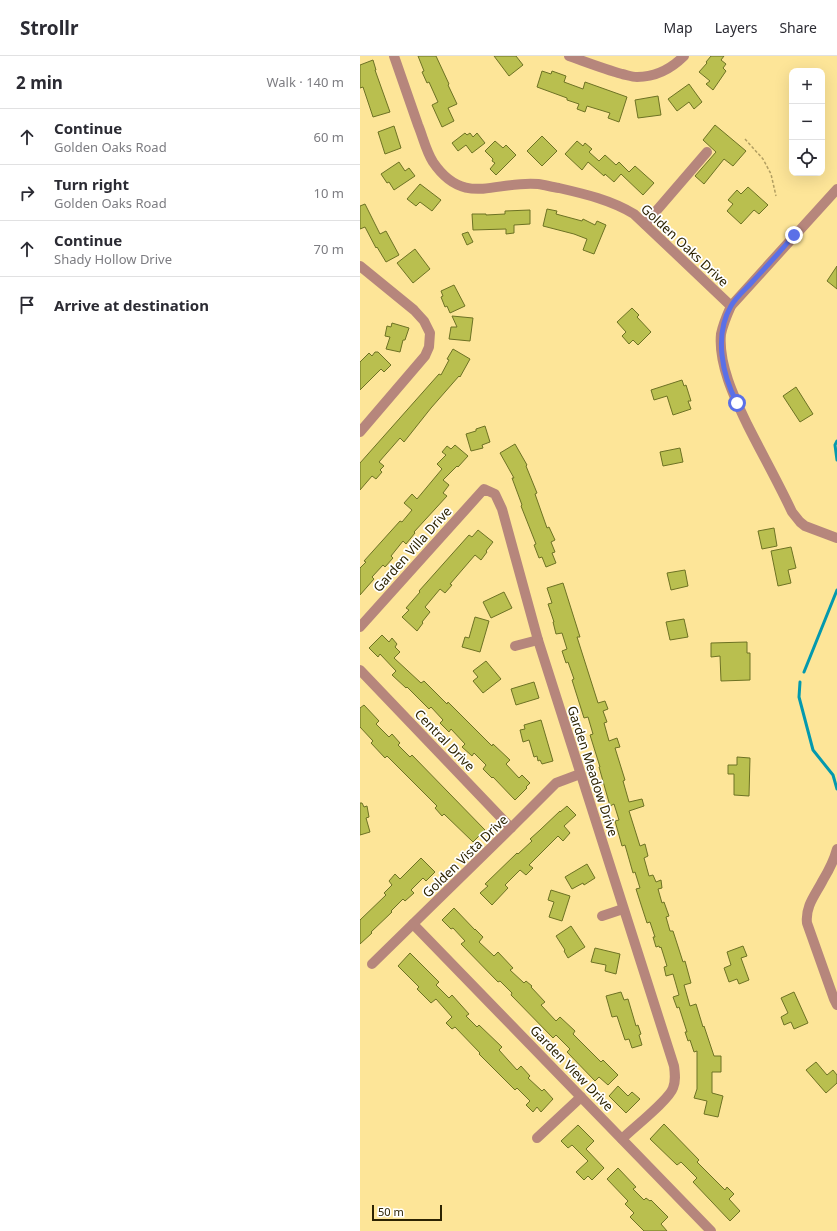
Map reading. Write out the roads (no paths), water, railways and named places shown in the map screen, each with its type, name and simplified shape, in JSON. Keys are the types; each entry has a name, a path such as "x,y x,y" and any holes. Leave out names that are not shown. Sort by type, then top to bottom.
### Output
{"street":[{"name":"Golden Oaks Drive","path":"394,56 428,151 438,169 453,182 472,189 483,190 524,183 540,184 602,199 626,209 645,224 731,306"},
{"path":"569,56 615,72 636,77 648,76 668,70 684,56"},
{"path":"645,224 707,152"},
{"path":"837,189 731,306 721,335 721,347 728,380 736,400 792,512 805,526 837,538"},
{"path":"360,266 414,310 424,321 430,333 429,347 425,356 360,432"},
{"name":"Garden Villa Drive","path":"360,627 484,489"},
{"name":"Garden Meadow Drive","path":"484,489 495,494 502,509 538,640 674,1066 675,1079 673,1089 668,1096 622,1138"},
{"path":"515,646 538,640"},
{"name":"Central Drive","path":"360,670 511,828"},
{"name":"Golden Vista Drive","path":"372,964 556,783 580,774"},
{"path":"837,849 824,880 811,901 807,911 807,923 837,1006"},
{"path":"602,916 623,909"},
{"name":"Garden View Drive","path":"413,924 622,1138 710,1231"},
{"path":"537,1138 581,1097"}],"waterway":[{"path":"837,441 835,445 837,460"},
{"path":"804,672 837,590"},
{"path":"800,682 799,697 813,750 833,775 837,789"}]}
